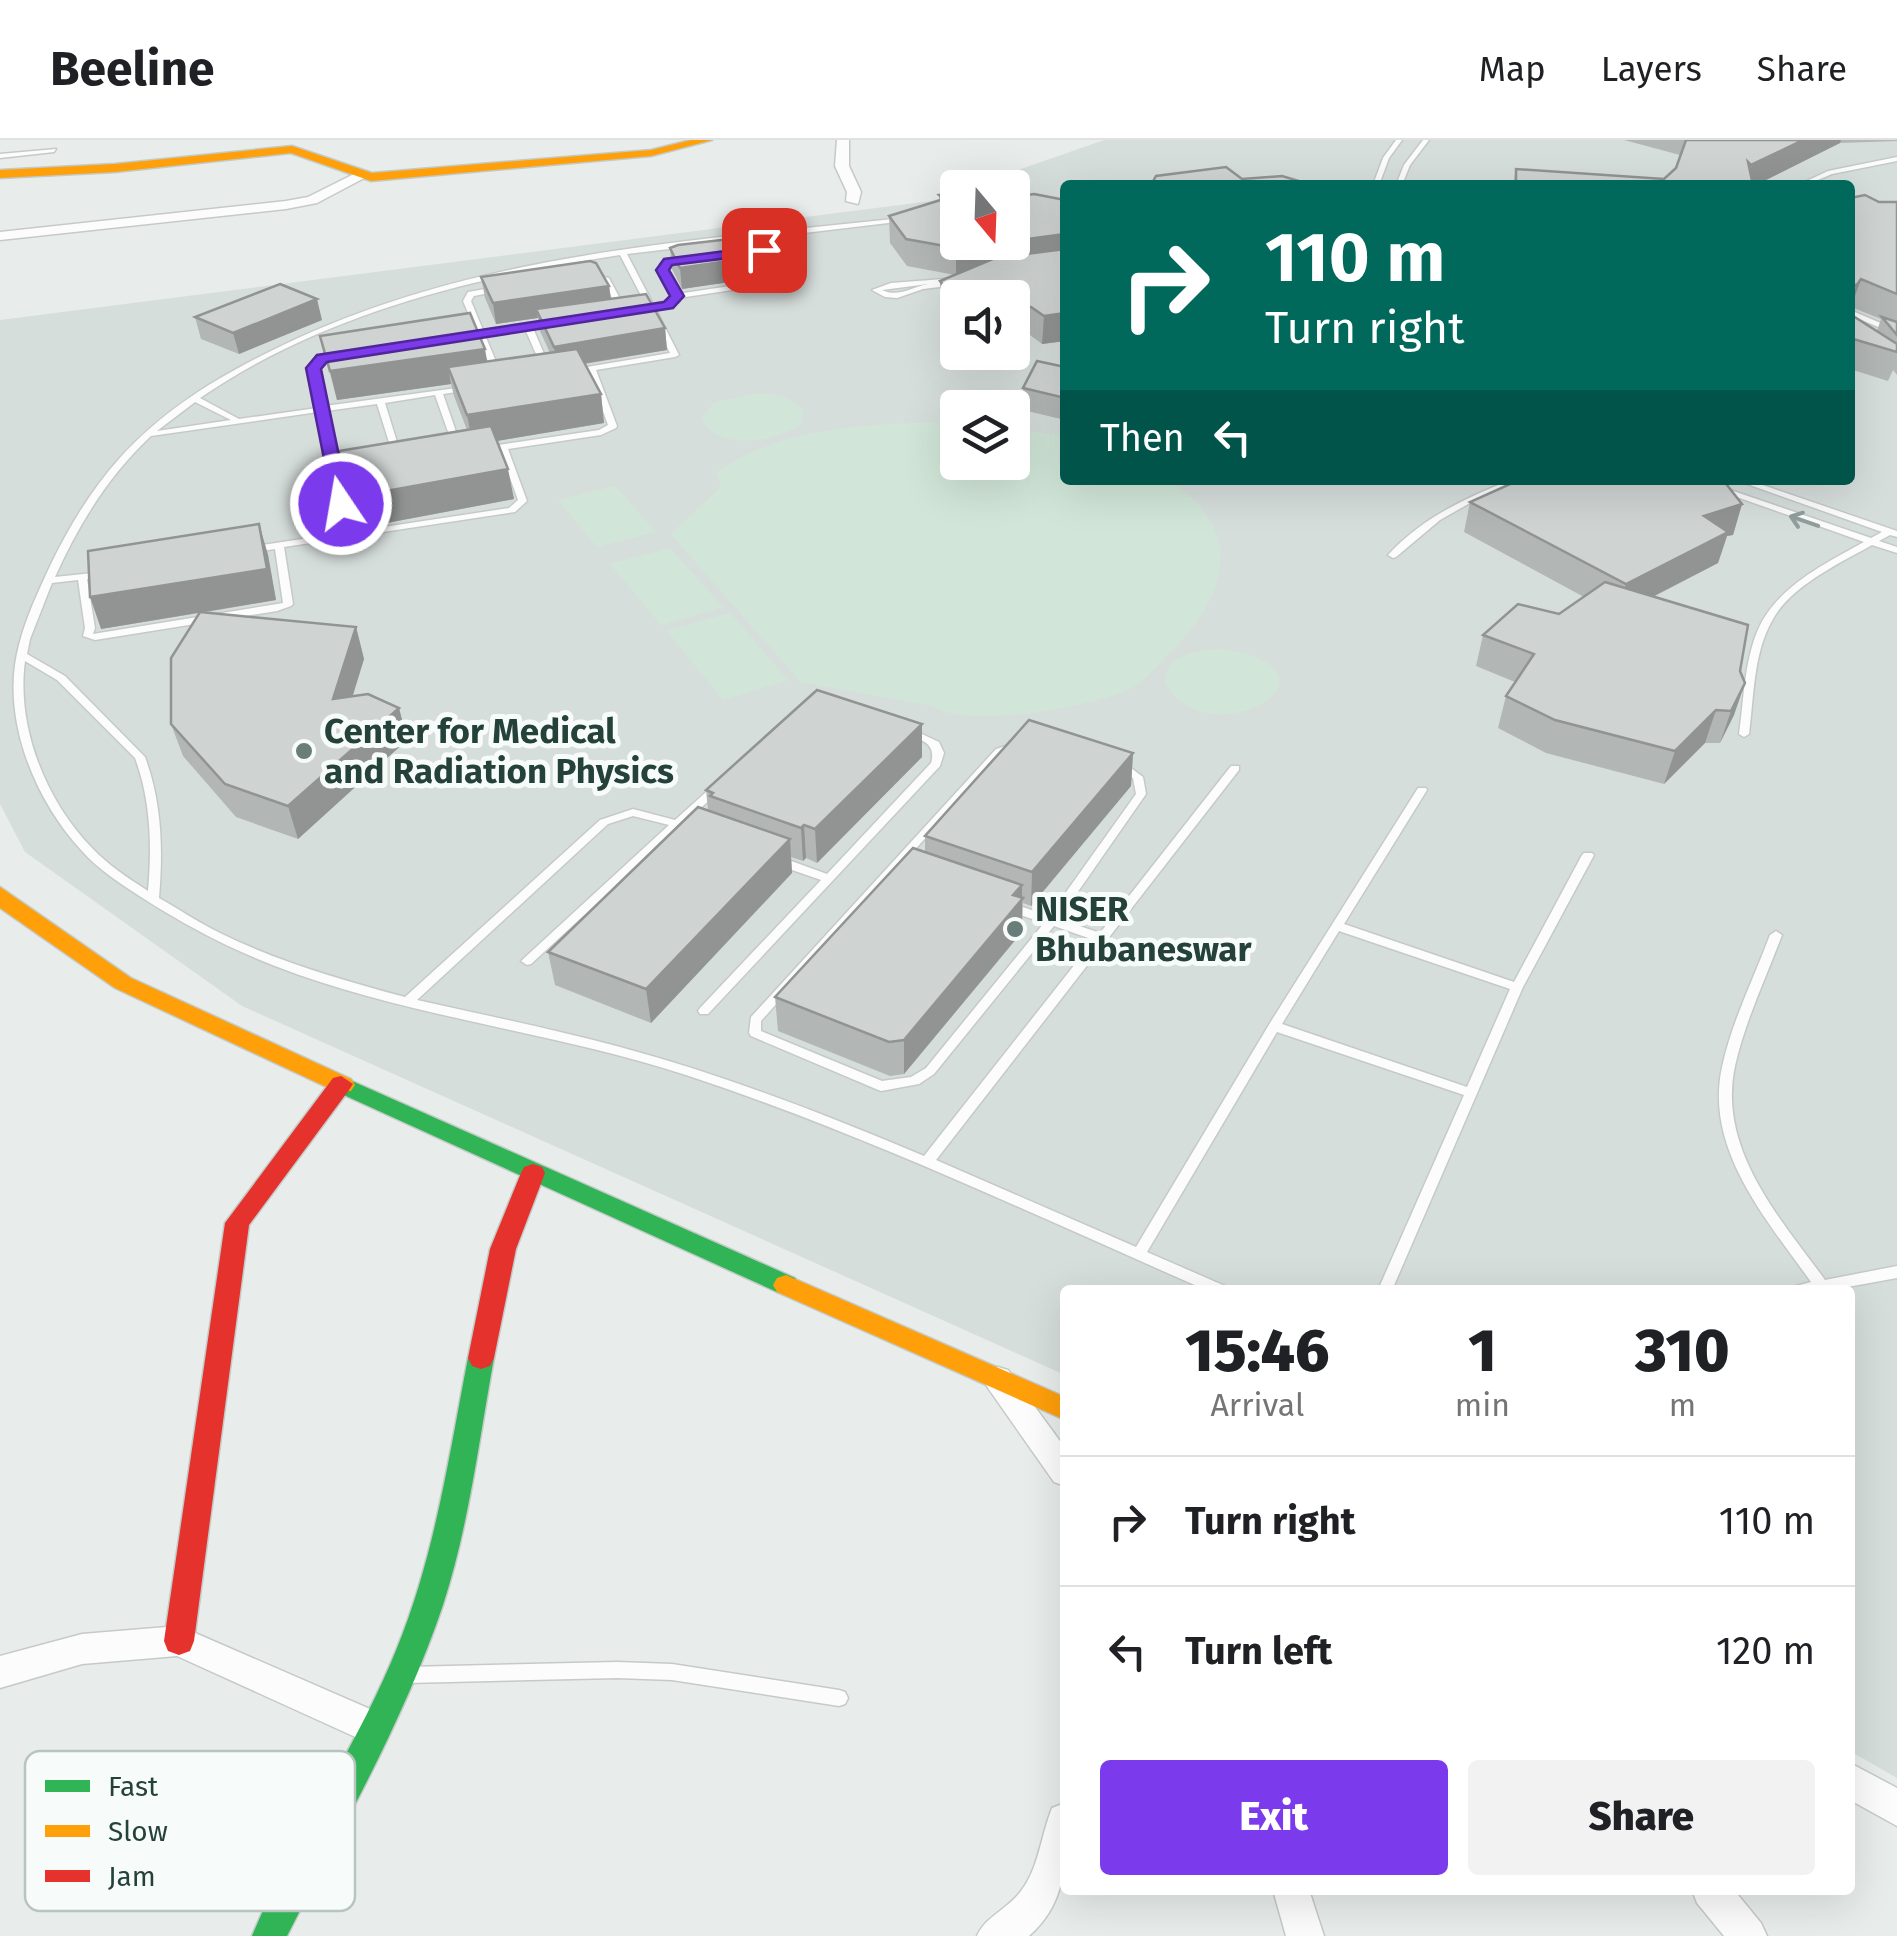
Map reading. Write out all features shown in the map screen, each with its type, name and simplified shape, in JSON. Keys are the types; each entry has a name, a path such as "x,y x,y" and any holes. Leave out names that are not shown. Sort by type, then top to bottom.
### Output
{"street":[{"path":"0,236 286,205 312,200 361,176 651,153 706,140"},
{"path":"843,140 842,166 854,192 853,202"},
{"path":"0,174 115,168 312,145 361,176"},
{"path":"2,901 123,983 533,1173 1060,1406"},
{"path":"179,1641 237,1222 341,1084"},
{"path":"355,1765 401,1675 442,1554 503,1249 533,1173"},
{"path":"997,1378 1060,1466"},
{"path":"0,1672 82,1649 179,1641 374,1728"},
{"path":"1855,1783 1897,1808"},
{"path":"996,1936 1021,1923 1038,1905 1060,1837"},
{"path":"1293,1895 1305,1936"},
{"path":"1714,1895 1748,1936"},
{"path":"268,1936 281,1911"}],"lane":[{"path":"1378,180 1386,158 1399,140"},
{"path":"1401,180 1426,140"},
{"path":"0,156 54,150"},
{"path":"1812,180 1830,172 1897,159"},
{"path":"910,219 622,251 481,276 383,305 301,337 194,398 110,474 49,580 20,654 16,684 22,724 48,797 86,850 154,900 219,939 294,971 548,1032 686,1070 927,1162 1209,1285"},
{"path":"677,296 763,285 782,278 764,250 743,250"},
{"path":"533,378 675,354 622,251"},
{"path":"677,296 662,266 695,257"},
{"path":"583,277 606,280 623,312"},
{"path":"966,280 916,289 900,298 884,296 876,290 884,284 914,286 966,280"},
{"path":"150,434 500,383 468,297 514,287"},
{"path":"604,315 654,308 673,303 677,296"},
{"path":"1855,314 1897,333"},
{"path":"444,338 566,321"},
{"path":"528,326 550,376"},
{"path":"346,535 320,410 315,363 352,352"},
{"path":"488,449 600,432 613,426 592,369"},
{"path":"438,392 460,454"},
{"path":"194,398 219,414 242,421"},
{"path":"380,400 400,463 384,466"},
{"path":"243,551 518,506 523,501 502,447"},
{"path":"445,456 474,452"},
{"path":"335,474 351,471"},
{"path":"1393,555 1421,526 1508,485"},
{"path":"1706,485 1897,550"},
{"path":"1754,485 1892,533"},
{"path":"1744,734 1760,638 1768,617 1784,598 1869,543 1892,533"},
{"path":"82,578 88,636 277,608 288,604 279,545"},
{"path":"49,580 118,572"},
{"path":"20,654 61,678 140,757 146,769 154,841 154,900"},
{"path":"704,1011 936,764 936,744 892,725"},
{"path":"1041,741 1138,777 1141,794 1052,921 930,1072 914,1082 881,1086 755,1033 755,1020 894,867 986,762 1012,745 1041,741"},
{"path":"927,1162 1235,768"},
{"path":"526,962 736,771"},
{"path":"1138,1254 1274,1026 1422,790"},
{"path":"409,1000 604,822 633,812 694,830"},
{"path":"761,854 828,878"},
{"path":"1388,1285 1517,987 1588,855"},
{"path":"894,867 911,873"},
{"path":"999,903 1102,938"},
{"path":"1336,926 1517,987"},
{"path":"1776,935 1732,1055 1726,1114 1734,1150 1756,1191 1820,1284"},
{"path":"1274,1026 1469,1092"},
{"path":"1817,1285 1897,1272"},
{"path":"401,1675 654,1671 839,1698"}],"shaded area":[{"name":"NISER Bhubaneswar","path":"1104,140 1897,140 1897,1778 1855,1754 1855,1285 1060,1285 1060,1373 242,1006 25,852 0,804 0,320 940,198 940,260 1030,260 1030,170 1018,170"}],"green space":[{"path":"760,393 788,398 804,410 801,424 762,439 732,440 719,436 702,417 715,402"},
{"path":"940,422 940,480 1030,480 1030,431 1060,436 1060,485 1174,485 1194,500 1210,521 1219,543 1215,589 1187,634 1138,684 1063,708 973,716 801,682 671,534 721,487 716,473 742,457 800,436 861,426"},
{"path":"615,486 656,532 597,547 558,500"},
{"path":"670,548 723,607 661,625 610,564"},
{"path":"730,613 788,680 723,700 667,631"},
{"path":"1221,649 1261,660 1278,674 1277,690 1262,703 1239,712 1211,714 1185,704 1165,682 1167,672 1185,655"}],"building":[{"path":"1686,140 1803,140 1751,165 1748,162 1752,180 1516,180 1516,169 1664,179 1676,168"},
{"path":"1226,167 1242,179 1282,176 1295,180 1154,180 1156,176"},
{"path":"1030,195 1060,199 1060,235 1030,239"},
{"path":"1865,195 1879,202 1897,202 1897,294 1861,279 1855,285 1855,197"},
{"path":"940,200 940,245 906,239 889,216"},
{"path":"756,236 769,255 680,268 670,248 678,245"},
{"path":"1060,250 1060,314 1044,316 1030,307 1030,280 942,280 990,260 1030,260 1030,254"},
{"path":"596,263 609,286 493,303 481,277"},
{"path":"280,284 317,299 233,333 195,317"},
{"path":"646,294 665,328 554,347 536,309"},
{"path":"470,313 485,349 330,371 320,336"},
{"path":"1855,317 1897,344 1897,352 1855,339"},
{"path":"1882,317 1897,322 1897,335"},
{"path":"577,349 601,394 467,415 448,367"},
{"path":"1037,361 1060,366 1060,397 1023,388"},
{"path":"491,426 508,469 353,497 339,451"},
{"path":"1508,485 1727,485 1742,504 1704,516 1728,532 1626,584 1470,502"},
{"path":"259,524 267,569 90,597 88,551"},
{"path":"1605,582 1748,625 1740,671 1745,683 1731,711 1716,710 1675,751 1555,720 1506,696 1534,654 1483,635 1518,604 1559,614"},
{"name":"Center for Medical and Radiation Physics","path":"200,612 356,627 333,699 368,694 399,708 288,806 225,784 171,724 171,658"},
{"path":"817,690 922,724 815,829 804,825 801,828 710,796 713,793 706,790"},
{"path":"1029,720 1133,753 1032,872 925,836"},
{"path":"698,807 790,839 646,989 548,952"},
{"path":"913,848 1022,885 1013,895 1023,898 904,1040 889,1042 775,997"}],"traffic: fast":[{"path":"343,1085 786,1285"},
{"path":"355,1770 395,1689 428,1605 452,1514 481,1358"},
{"path":"269,1936 282,1911"}],"traffic: slow":[{"path":"0,174 115,168 292,149 371,177 651,153 706,140"},
{"path":"0,894 7,903 123,983 343,1085"},
{"path":"786,1285 1060,1407"}],"traffic: jam":[{"path":"179,1641 237,1223 341,1084"},
{"path":"481,1358 503,1249 533,1173"}],"place":[{"name":"Center for Medical and Radiation Physics","path":"304,751"},
{"name":"NISER Bhubaneswar","path":"1015,929"}],"route":[{"path":"341,504 313,368 322,358 668,305 677,296 663,270 668,262 764,250"}]}
